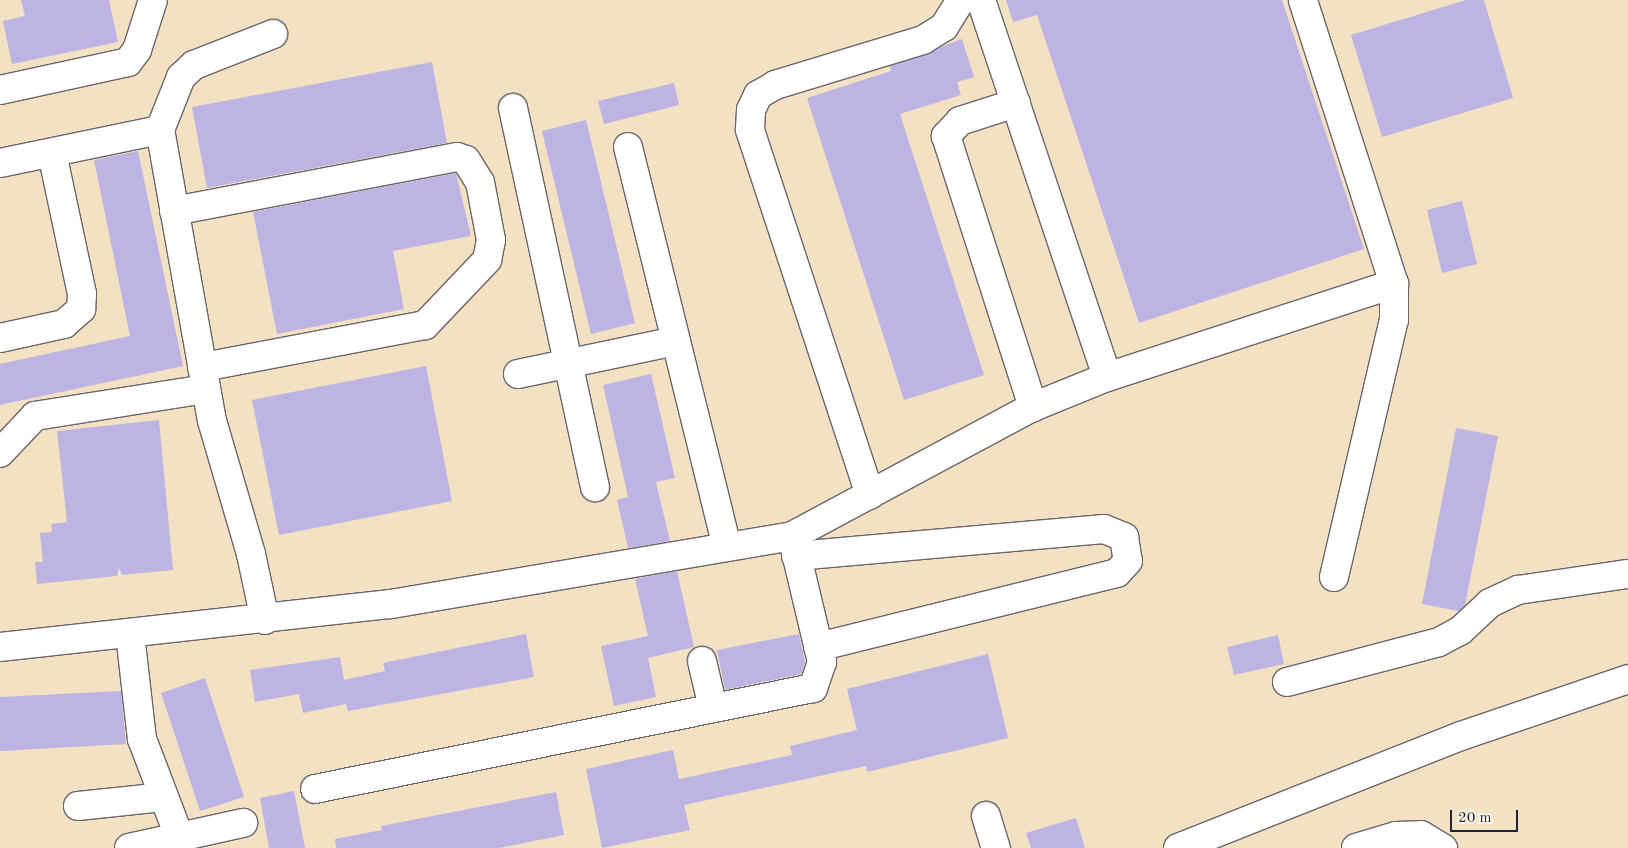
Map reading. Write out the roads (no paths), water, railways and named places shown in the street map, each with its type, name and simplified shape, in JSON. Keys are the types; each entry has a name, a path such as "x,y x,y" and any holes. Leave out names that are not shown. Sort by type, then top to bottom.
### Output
{"street":[{"path":"0,90 128,62 138,50 153,0"},
{"path":"870,495 750,129 751,110 758,95 775,85 923,40 944,27 961,0"},
{"path":"981,0 1107,377"},
{"path":"1302,0 1394,284 1394,320 1334,577"},
{"path":"265,620 204,378 160,130 181,77 194,65 273,34"},
{"path":"1016,103 960,120 946,136 1033,407"},
{"path":"512,108 595,487"},
{"path":"0,163 160,130"},
{"path":"628,147 727,548"},
{"path":"0,338 64,324 80,309 82,294 52,153"},
{"path":"0,453 35,416 425,325 486,260 491,240 480,182 466,160 457,157 174,211"},
{"path":"794,546 870,495 1033,407 1107,377 1394,284"},
{"path":"518,374 676,341"},
{"path":"0,648 265,620 727,548 1104,529 1124,537 1128,561 1117,573 818,647"},
{"path":"316,789 813,688 821,676 818,647 794,546"},
{"path":"1286,682 1439,642 1460,631 1490,603 1518,590 1628,574"},
{"path":"130,634 142,739 179,836"},
{"path":"702,661 712,708"},
{"path":"1178,848 1461,736 1628,678"},
{"path":"78,806 163,797"},
{"path":"986,816 996,848"},
{"path":"129,848 243,823"},
{"path":"1356,848 1396,836 1421,836 1443,848"}]}
